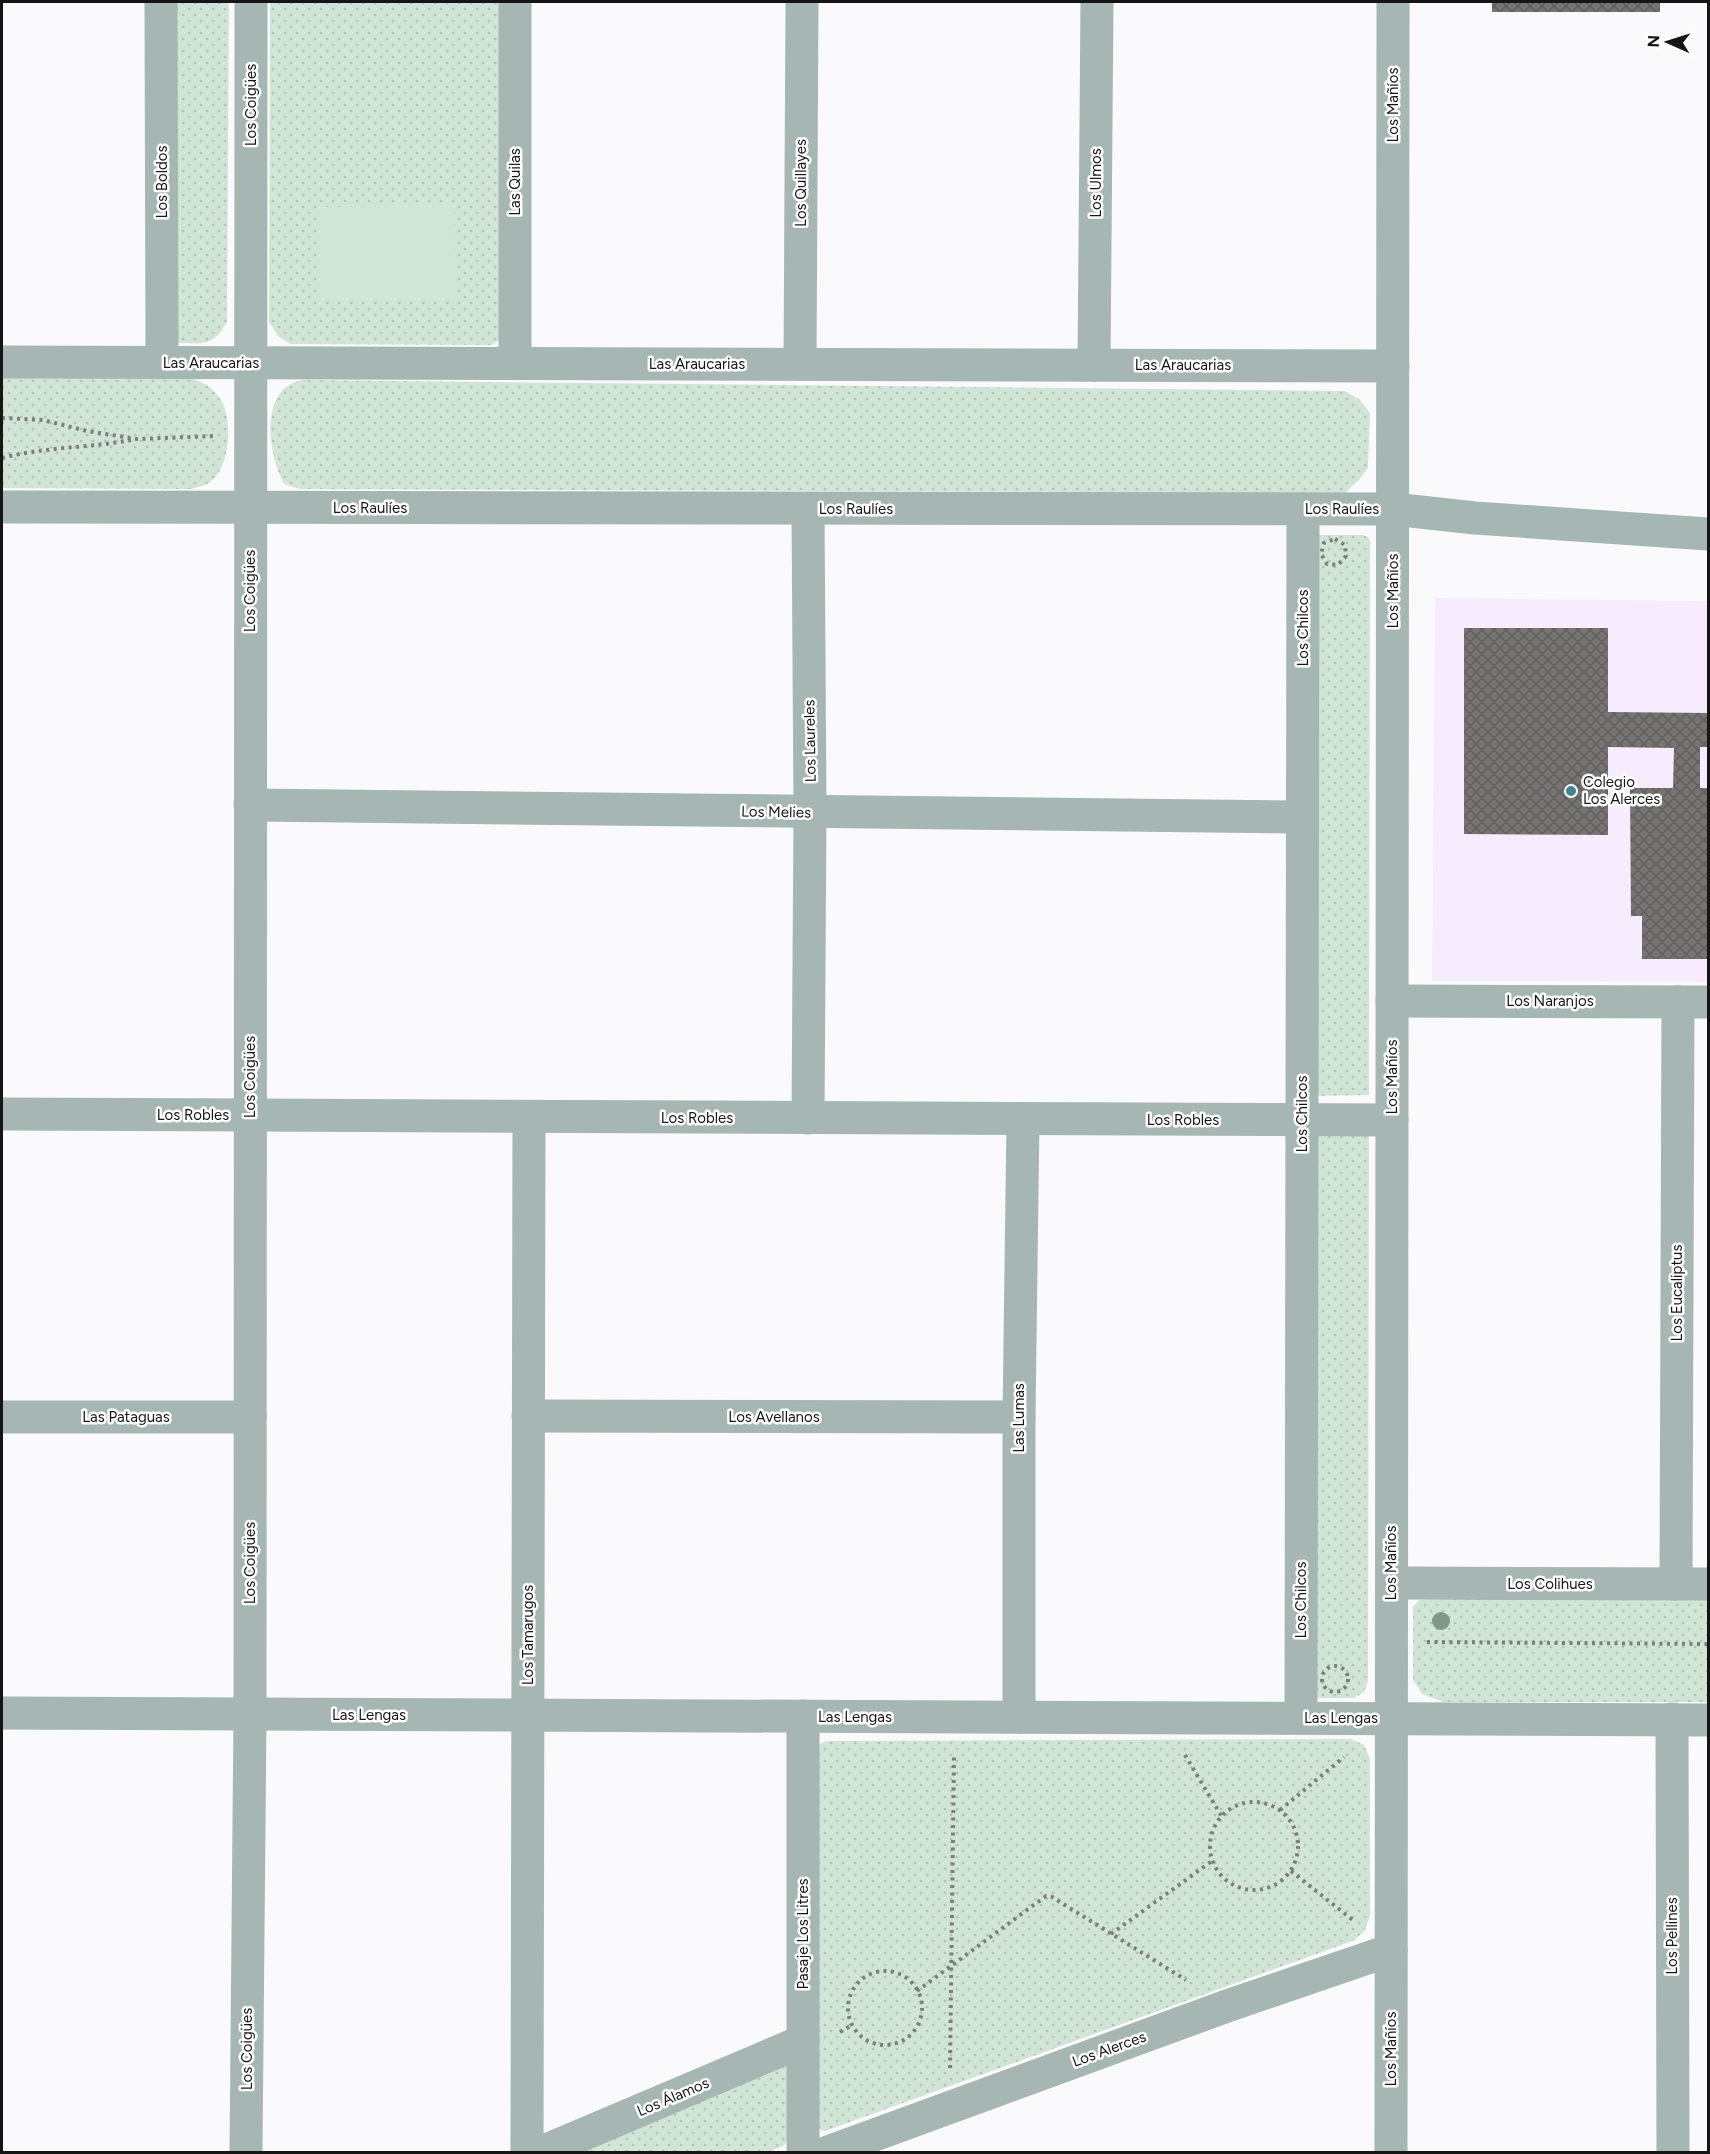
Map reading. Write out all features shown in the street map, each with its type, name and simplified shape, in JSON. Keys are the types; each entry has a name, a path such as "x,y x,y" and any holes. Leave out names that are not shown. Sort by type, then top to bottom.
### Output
{"street":[{"name":"Los Boldos","path":"161,2 162,363"},
{"name":"Los Coigües","path":"246,2152 250,1714 251,2"},
{"name":"Las Quilas","path":"515,2 515,363"},
{"name":"Los Quillayes","path":"800,364 802,2"},
{"name":"Los Ulmos","path":"1094,365 1097,2"},
{"name":"Los Mañíos","path":"1391,2152 1393,2"},
{"name":"Las Araucarias","path":"2,362 1393,366"},
{"name":"Los Raulíes","path":"2,507 1393,509 1475,518 1708,534"},
{"name":"Los Laureles","path":"808,508 810,813 808,1118"},
{"name":"Los Chilcos","path":"1300,1718 1303,509"},
{"name":"Los Melies","path":"250,805 1302,817"},
{"name":"Los Naranjos","path":"1392,1001 1693,1002"},
{"name":"Los Eucaliptus","path":"1676,1584 1693,1002"},
{"name":"Los Robles","path":"2,1114 1392,1120"},
{"name":"Los Tamarugos","path":"527,2152 529,1117"},
{"name":"Las Lumas","path":"1019,1717 1019,1417 1023,1119"},
{"name":"Los Avellanos","path":"528,1416 1019,1417"},
{"name":"Las Pataguas","path":"2,1417 250,1418"},
{"name":"Los Colihues","path":"1392,1583 1708,1584"},
{"name":"Las Lengas","path":"2,1713 1708,1720"},
{"name":"Pasaje Los Litres","path":"803,1716 803,2152"},
{"name":"Los Pellines","path":"1672,1719 1672,2152"},
{"name":"Los Alerces","path":"828,2152 1227,2006 1391,1950"},
{"name":"Los Álamos","path":"542,2152 803,2041"}],"path":[{"path":"2,418 43,420 87,431 137,439"},
{"path":"2,458 34,451 137,439 251,435"},
{"path":"1391,1642 1708,1644"},
{"path":"950,2108 955,1717"},
{"path":"1163,1718 1222,1817"},
{"path":"1280,1810 1391,1718"},
{"path":"1249,1802 1268,1804 1280,1810 1296,1831 1299,1845 1297,1858 1291,1871 1283,1881 1261,1890 1237,1887 1226,1881 1212,1861 1210,1849 1211,1837 1222,1817 1231,1809 1249,1802"},
{"path":"1111,1934 1212,1861"},
{"path":"1291,1871 1391,1950"},
{"path":"917,1991 1046,1896 1052,1897 1227,2006"},
{"path":"883,1971 900,1974 913,1984 917,1991 921,2000 920,2019 910,2035 902,2041 883,2045 874,2043 865,2039 852,2025 849,2018 849,2001 855,1986 868,1976 883,1971"}],"shaded area":[{"name":"Colegio Los Alerces","path":"1435,598 1708,601 1708,982 1432,981"}],"green space":[{"path":"172,2 229,2 227,322 217,336 201,343 178,343"},
{"path":"270,2 507,2 501,339 492,345 290,344 278,336 269,322"},
{"path":"454,205 455,299 320,301 320,207"},
{"path":"2,378 193,379 214,391 224,406 228,442 222,466 209,483 191,489 2,488"},
{"path":"303,380 1345,391 1360,400 1370,413 1368,468 1345,493 300,489 284,484 278,471 271,440 271,424 273,408 279,395 289,385"},
{"path":"1319,535 1363,535 1368,537 1370,542 1369,1095 1310,1096"},
{"path":"1310,1135 1369,1135 1368,1681 1364,1692 1354,1698 1316,1698"},
{"path":"1708,1594 1708,1702 1443,1702 1422,1694 1413,1680 1413,1607 1419,1600"},
{"path":"1351,1739 1364,1745 1370,1759 1370,1916 1365,1930 1355,1940 825,2131 815,2128 816,1746 826,1741"},
{"path":"780,2063 788,2066 788,2140 783,2146 768,2152 567,2152"}],"building":[{"path":"1492,2 1660,2 1660,12 1492,12"},
{"path":"1464,628 1608,628 1608,712 1708,713 1708,747 1700,747 1700,788 1708,788 1708,959 1642,959 1642,916 1631,916 1630,788 1673,788 1674,748 1608,747 1608,835 1464,834"}],"place":[{"name":"Colegio Los Alerces","path":"1571,791"}]}
